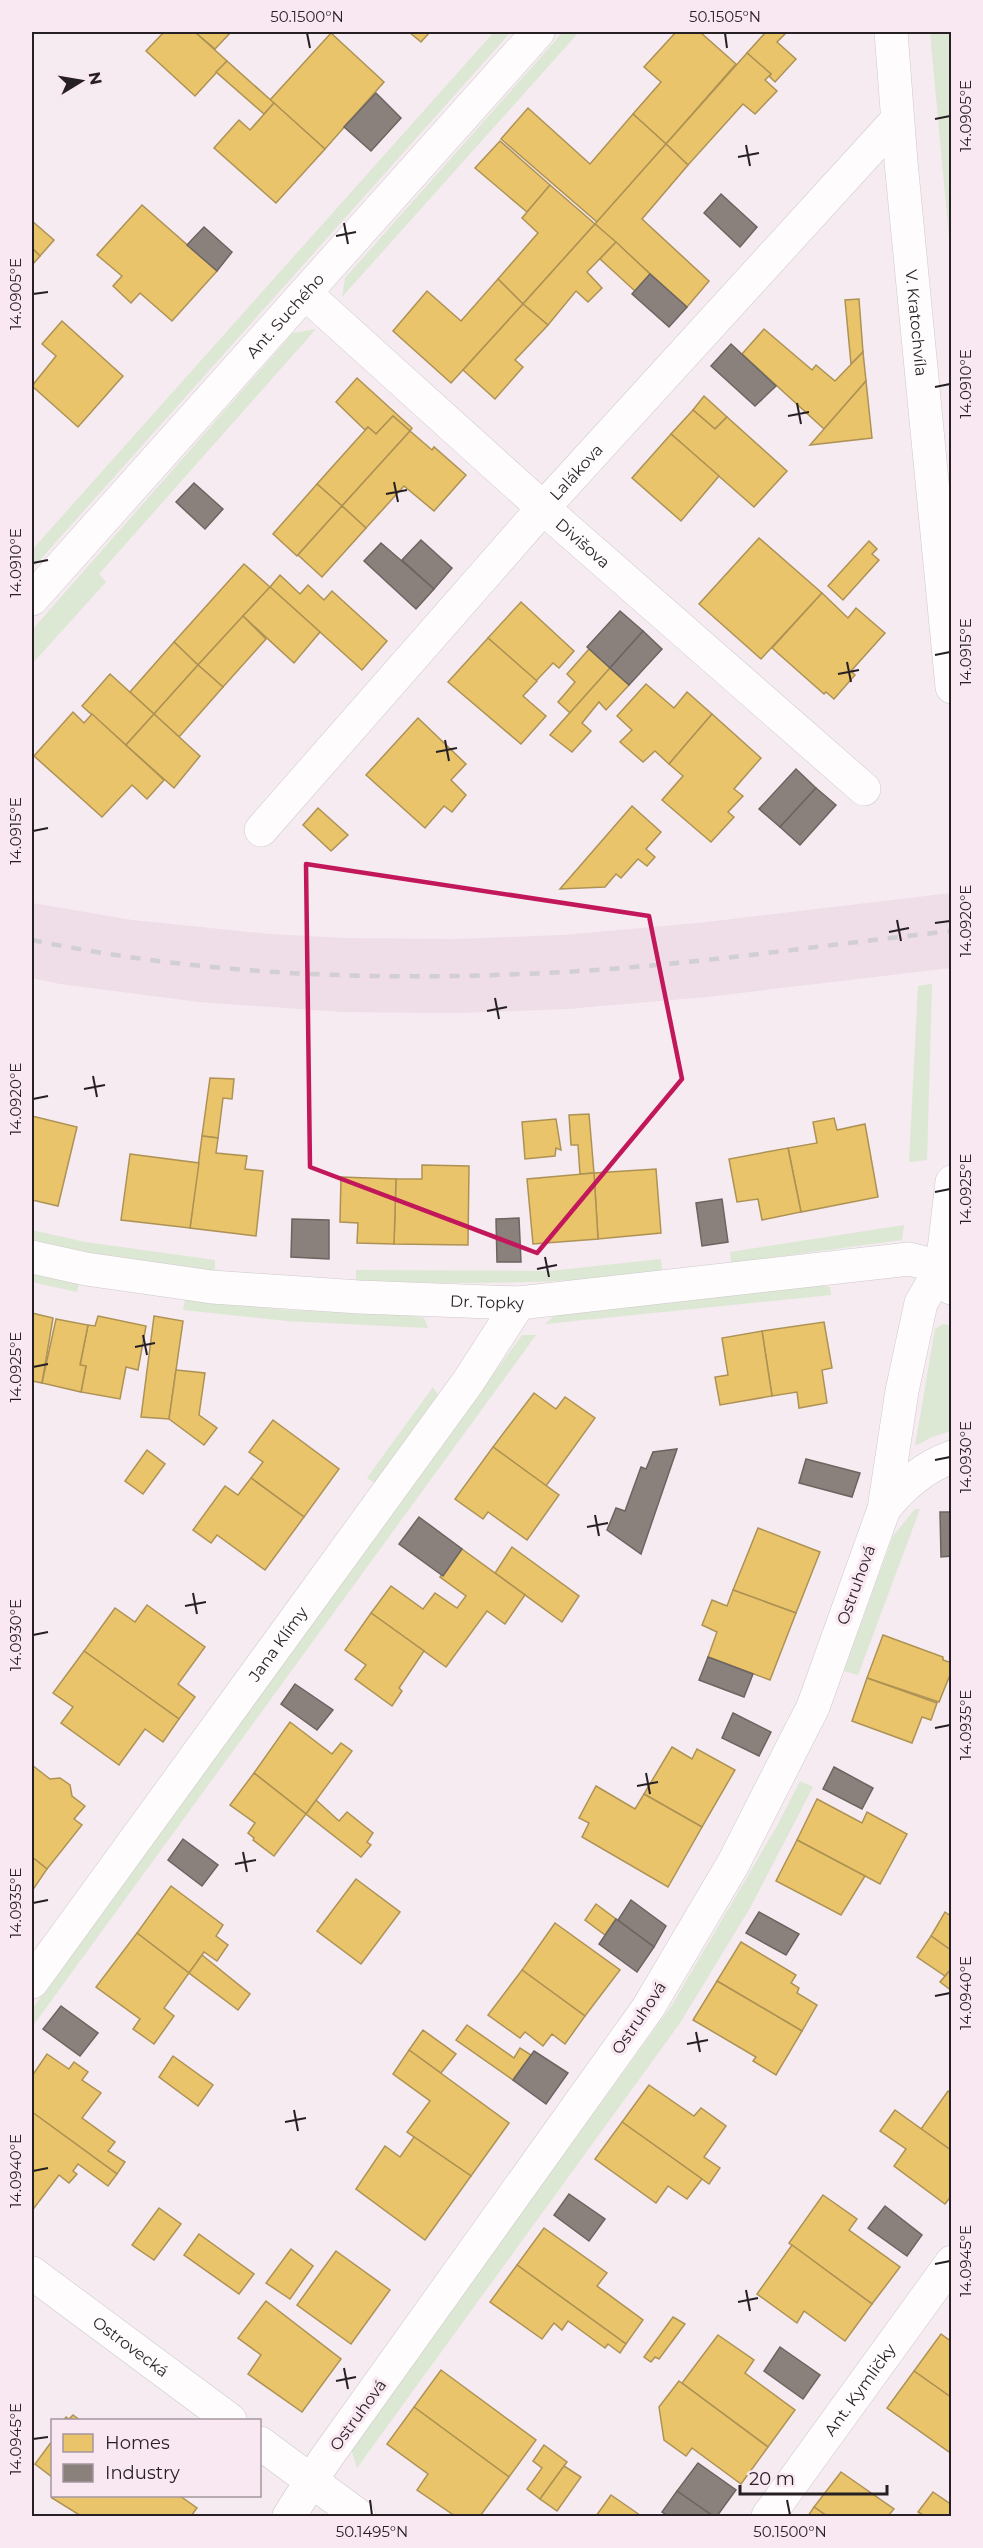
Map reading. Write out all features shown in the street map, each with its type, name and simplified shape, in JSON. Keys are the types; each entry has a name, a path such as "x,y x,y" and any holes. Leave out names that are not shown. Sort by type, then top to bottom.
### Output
{"street":[{"name":"Ant. Suchého","path":"32,599 538,32"},
{"name":"V. Kratochvíla","path":"891,32 897,120 951,687"},
{"name":"Lalákova","path":"261,830 543,508 897,120"},
{"name":"Divišova","path":"305,293 543,508 864,789"},
{"path":"947,1278 951,1182"},
{"name":"Dr. Topky","path":"32,1257 86,1269 212,1287 359,1297 519,1303 909,1259 947,1278"},
{"name":"Ostruhová","path":"289,2517 311,2481 648,2008 721,1885 813,1707 884,1509 902,1391 921,1303 947,1278"},
{"name":"Jana Klímy","path":"32,1982 468,1382 519,1303"},
{"name":"Ostruhová","path":"884,1509 910,1481 924,1470 951,1457"},
{"name":"Ant. Kymličky","path":"768,2517 951,2262"},
{"name":"Ostrovecká","path":"32,2273 227,2419"},
{"path":"261,2444 359,2517"}],"highlighted area":[{"path":"306,864 649,916 682,1079 537,1253 310,1167"}],"shaded area":[{"path":"951,893 951,968 706,997 567,1009 457,1013 343,1012 199,1002 60,984 32,978 32,903 132,920 269,934 345,938 456,939 563,935 698,923"}],"green space":[{"path":"494,32 511,32 32,569 32,550"},
{"path":"563,32 579,32 342,297 345,278"},
{"path":"930,32 951,32 951,259"},
{"path":"316,329 99,574 106,582 32,664 32,630 293,333"},
{"path":"932,984 927,1160 909,1162 918,986"},
{"path":"904,1225 902,1240 731,1263 730,1252"},
{"path":"32,1230 85,1242 215,1260 215,1271 86,1252 32,1240"},
{"path":"661,1259 662,1272 585,1279 472,1283 356,1281 356,1270 550,1271"},
{"path":"32,1272 79,1282 77,1292 32,1282"},
{"path":"813,1284 830,1287 831,1295 545,1324 556,1314"},
{"path":"185,1299 286,1310 410,1315 424,1318 428,1328 287,1321 183,1310"},
{"path":"943,1324 948,1325 951,1330 951,1431 915,1446 935,1329"},
{"path":"522,1335 536,1335 32,2027 32,2009"},
{"path":"433,1387 439,1396 375,1483 367,1478"},
{"path":"915,1509 920,1509 858,1675 844,1671 893,1536"},
{"path":"800,1781 813,1787 750,1908 680,2023 357,2468 351,2449 672,2005 777,1826"}],"building: Homes":[{"path":"164,32 195,32 227,61 195,96 146,51"},
{"path":"195,32 231,32 215,49"},
{"path":"409,32 430,32 421,42"},
{"path":"676,32 700,32 736,64 666,144 633,114 661,82 644,67"},
{"path":"766,32 787,32 777,42 796,59 775,82 769,76 771,74 747,53"},
{"path":"331,33 384,82 325,149 270,100"},
{"path":"747,53 771,74 765,80 777,91 755,114 743,104 688,165 666,144"},
{"path":"227,61 274,103 264,114 216,72"},
{"path":"274,103 325,149 276,203 214,148 239,120 250,130"},
{"path":"528,108 590,164 633,114 666,144 597,222 501,139"},
{"path":"500,141 550,185 527,212 475,168"},
{"path":"666,144 688,165 642,219 709,281 687,307 595,224"},
{"path":"550,185 595,224 523,304 498,279 538,233 522,218"},
{"path":"142,205 217,271 172,321 140,293 131,303 113,286 122,276 97,255"},
{"path":"32,221 54,240 40,256 32,248"},
{"path":"595,224 616,242 587,272 602,288 588,302 576,291 548,325 523,304"},
{"path":"616,242 650,274 635,291 600,259"},
{"path":"32,248 40,256 32,265"},
{"path":"498,279 523,304 451,383 393,331 427,291 461,321"},
{"path":"859,299 863,352 851,364 845,300"},
{"path":"523,304 548,325 515,360 523,367 495,399 463,370"},
{"path":"62,321 123,376 78,427 32,386 56,356 42,344"},
{"path":"764,329 812,370 816,365 835,381 863,352 866,381 824,429 742,354"},
{"path":"357,378 412,428 410,431 393,416 376,434 368,427 365,430 336,402"},
{"path":"866,381 872,438 810,445"},
{"path":"704,396 727,417 715,429 693,410"},
{"path":"693,410 715,429 727,417 787,471 754,507 671,434"},
{"path":"393,416 410,431 342,506 317,484 368,427 376,434"},
{"path":"410,431 432,450 434,447 466,475 434,511 404,486 366,528 342,506"},
{"path":"671,434 719,476 681,521 632,478"},
{"path":"317,484 342,506 297,556 273,534"},
{"path":"342,506 366,528 322,577 298,555"},
{"path":"759,538 822,593 761,659 699,604"},
{"path":"869,541 877,549 872,554 879,560 843,600 828,586"},
{"path":"244,564 270,587 198,665 174,642"},
{"path":"280,575 300,594 308,585 324,600 332,591 387,641 362,670 270,587"},
{"path":"270,587 320,632 294,663 243,616"},
{"path":"822,593 848,618 856,608 885,633 851,671 855,675 834,699 826,692 824,694 772,648"},
{"path":"521,602 574,651 559,668 553,663 536,681 488,638"},
{"path":"243,616 266,639 223,687 198,665"},
{"path":"488,638 537,681 523,696 546,716 521,744 448,682"},
{"path":"174,642 198,665 154,714 130,692"},
{"path":"589,649 610,668 570,713 558,702 575,682 567,674"},
{"path":"198,665 223,687 179,737 154,714"},
{"path":"610,668 629,685 606,710 599,702 582,723 591,731 572,752 550,735"},
{"path":"110,674 154,714 126,745 82,706"},
{"path":"646,684 674,708 687,692 712,714 669,764 655,751 643,762 620,742 632,730 617,716"},
{"path":"73,712 84,723 92,714 164,780 147,799 132,785 102,817 34,756"},
{"path":"154,714 200,756 174,788 126,745"},
{"path":"712,714 761,758 734,789 743,796 728,812 734,817 711,842 662,800 683,776 669,764"},
{"path":"418,718 466,764 451,780 466,795 452,812 444,806 425,828 366,775"},
{"path":"632,806 661,832 646,849 655,857 647,866 638,859 621,878 616,874 605,887 560,889"},
{"path":"318,808 348,835 331,851 303,825"},
{"path":"210,1078 234,1079 232,1099 223,1098 218,1138 202,1136"},
{"path":"589,1114 594,1173 580,1174 578,1145 571,1145 569,1115"},
{"path":"32,1116 77,1127 58,1206 32,1200"},
{"path":"834,1118 837,1130 865,1124 878,1197 801,1212 788,1148 817,1143 813,1122"},
{"path":"556,1119 561,1150 556,1148 555,1156 525,1159 522,1122"},
{"path":"202,1136 218,1138 216,1153 247,1156 245,1169 263,1171 256,1236 190,1228"},
{"path":"788,1148 801,1212 762,1220 758,1199 737,1202 729,1159"},
{"path":"130,1154 199,1163 190,1228 121,1220"},
{"path":"422,1165 469,1166 468,1245 394,1244 396,1179 422,1179"},
{"path":"656,1169 661,1233 598,1239 594,1173"},
{"path":"594,1173 598,1239 533,1244 527,1179"},
{"path":"341,1177 396,1179 394,1244 357,1243 358,1223 340,1222"},
{"path":"32,1313 53,1318 42,1383 32,1381"},
{"path":"98,1316 146,1326 138,1370 126,1367 120,1399 81,1392 86,1366 80,1365 88,1325 95,1326"},
{"path":"154,1316 183,1321 169,1419 141,1417"},
{"path":"56,1319 88,1325 80,1365 86,1366 81,1392 42,1383"},
{"path":"824,1322 832,1368 822,1370 827,1403 799,1408 797,1392 772,1396 762,1331"},
{"path":"762,1331 772,1396 720,1405 715,1377 728,1375 722,1338"},
{"path":"176,1370 205,1373 199,1415 217,1428 204,1445 169,1419"},
{"path":"534,1393 556,1409 565,1397 595,1418 546,1486 493,1447"},
{"path":"273,1420 339,1469 304,1517 251,1478 263,1462 249,1452"},
{"path":"493,1447 559,1495 527,1540 488,1512 483,1519 455,1499"},
{"path":"147,1450 165,1464 143,1494 125,1481"},
{"path":"251,1478 304,1517 265,1570 217,1535 211,1543 193,1530 225,1486 238,1495"},
{"path":"758,1528 820,1552 796,1613 733,1590"},
{"path":"512,1547 579,1596 562,1622 495,1573"},
{"path":"462,1549 525,1595 505,1624 487,1611 446,1667 371,1613 391,1586 423,1609 435,1593 457,1608 466,1596 440,1577"},
{"path":"733,1590 796,1613 770,1680 708,1657 717,1632 702,1625 712,1600 727,1606"},
{"path":"147,1605 205,1647 178,1684 195,1697 179,1719 84,1651 115,1608 135,1622"},
{"path":"371,1613 424,1651 399,1688 402,1691 392,1706 355,1679 366,1665 345,1650"},
{"path":"883,1635 943,1657 943,1660 952,1663 952,1670 939,1702 867,1678"},
{"path":"84,1651 179,1719 163,1742 145,1729 119,1765 61,1723 73,1707 53,1693"},
{"path":"867,1678 937,1703 931,1720 922,1717 912,1743 852,1721"},
{"path":"290,1722 332,1754 341,1743 352,1751 306,1814 254,1773"},
{"path":"672,1747 692,1759 697,1749 735,1770 702,1827 644,1794"},
{"path":"32,1765 50,1779 60,1778 70,1785 72,1796 85,1806 74,1819 82,1825 47,1869 32,1857"},
{"path":"254,1773 306,1814 274,1856 253,1840 254,1838 248,1833 255,1823 230,1805"},
{"path":"596,1786 635,1809 644,1794 702,1827 668,1887 582,1837 589,1823 579,1818"},
{"path":"817,1799 862,1823 867,1812 907,1834 880,1884 797,1840"},
{"path":"316,1800 339,1821 347,1812 373,1833 367,1842 371,1845 361,1857 306,1814"},
{"path":"797,1840 865,1876 841,1915 776,1881"},
{"path":"32,1857 47,1869 32,1891"},
{"path":"356,1879 400,1912 361,1964 317,1931"},
{"path":"171,1886 223,1925 216,1936 228,1945 217,1961 204,1952 189,1973 137,1933"},
{"path":"596,1904 616,1919 605,1935 585,1920"},
{"path":"945,1912 952,1917 952,1951 931,1936"},
{"path":"555,1923 620,1970 585,2016 522,1970"},
{"path":"137,1933 189,1973 164,2008 174,2016 154,2044 133,2029 140,2019 96,1987"},
{"path":"931,1936 952,1951 952,1968 945,1976 917,1957"},
{"path":"741,1942 796,1975 791,1983 799,1988 797,1993 817,2005 802,2031 717,1981"},
{"path":"202,1955 250,1994 238,2010 189,1973"},
{"path":"952,1968 952,1991 940,1982"},
{"path":"522,1970 585,2016 565,2044 552,2034 543,2046 525,2032 520,2038 488,2015"},
{"path":"717,1981 802,2031 776,2075 753,2061 756,2057 693,2020"},
{"path":"467,2025 514,2058 520,2048 531,2055 513,2080 456,2040"},
{"path":"423,2030 456,2054 441,2073 409,2050"},
{"path":"409,2050 509,2123 471,2176 407,2132 430,2101 393,2074"},
{"path":"47,2054 69,2069 74,2062 88,2072 82,2080 101,2093 82,2118 115,2142 108,2151 125,2162 117,2174 32,2112 32,2076"},
{"path":"173,2056 213,2085 198,2106 159,2077"},
{"path":"649,2085 694,2116 701,2108 726,2126 704,2157 720,2168 709,2184 622,2122"},
{"path":"948,2091 952,2094 952,2151 921,2129"},
{"path":"895,2110 952,2151 952,2195 945,2204 894,2166 906,2149 880,2131"},
{"path":"32,2112 117,2174 108,2186 78,2164 73,2171 77,2174 69,2183 59,2175 34,2208 32,2206"},
{"path":"622,2122 702,2179 687,2199 668,2186 656,2203 595,2159"},
{"path":"414,2137 471,2176 425,2240 356,2189 385,2146 400,2157"},
{"path":"823,2195 857,2219 849,2230 900,2267 872,2304 789,2243"},
{"path":"159,2208 181,2224 154,2260 132,2245"},
{"path":"544,2228 607,2273 597,2286 643,2320 626,2344 517,2265"},
{"path":"199,2234 254,2274 239,2294 184,2255"},
{"path":"792,2245 872,2304 845,2341 804,2311 797,2323 757,2294"},
{"path":"291,2249 313,2266 290,2299 266,2283"},
{"path":"336,2251 390,2290 351,2344 297,2305"},
{"path":"517,2265 626,2344 620,2353 608,2344 605,2348 568,2321 562,2330 554,2323 542,2339 490,2302"},
{"path":"266,2301 341,2359 302,2412 248,2374 261,2355 238,2338"},
{"path":"673,2317 685,2324 659,2359 655,2357 651,2362 644,2357"},
{"path":"941,2334 952,2342 952,2398 914,2371"},
{"path":"718,2335 754,2360 745,2373 795,2410 768,2447 682,2383"},
{"path":"441,2370 536,2440 509,2477 414,2407"},
{"path":"914,2371 952,2398 952,2454 887,2408"},
{"path":"679,2381 768,2447 741,2484 692,2448 686,2456 664,2440 659,2407"},
{"path":"414,2407 509,2477 480,2516 455,2516 417,2490 428,2474 387,2444"},
{"path":"51,2442 51,2476 35,2464"},
{"path":"544,2445 567,2462 540,2499 527,2489 542,2468 533,2461"},
{"path":"564,2466 581,2477 557,2511 540,2499"},
{"path":"841,2472 894,2509 888,2516 827,2516 814,2507"},
{"path":"933,2492 952,2505 952,2516 925,2516 918,2512"},
{"path":"611,2495 637,2513 641,2516 596,2516"},
{"path":"181,2497 197,2508 191,2516 81,2516 52,2498"},
{"path":"814,2507 827,2516 808,2516"}],"building: Industry":[{"path":"376,93 401,118 371,151 344,127"},
{"path":"721,194 757,227 740,247 704,213"},
{"path":"204,227 232,252 217,271 187,245"},
{"path":"650,274 687,307 669,327 632,294"},
{"path":"731,344 776,386 755,406 711,366"},
{"path":"194,483 223,509 205,529 176,502"},
{"path":"421,540 452,568 434,589 402,560"},
{"path":"381,543 434,589 416,609 364,561"},
{"path":"620,611 643,631 610,668 587,647"},
{"path":"643,631 662,649 629,685 610,668"},
{"path":"796,769 816,788 780,827 759,809"},
{"path":"816,788 836,805 800,845 780,827"},
{"path":"722,1199 728,1242 702,1246 696,1203"},
{"path":"519,1218 521,1262 497,1262 496,1219"},
{"path":"292,1219 329,1220 329,1259 291,1257"},
{"path":"677,1449 641,1554 607,1530 616,1508 625,1511 641,1467 646,1469 653,1452"},
{"path":"806,1459 860,1473 852,1497 799,1483"},
{"path":"940,1512 952,1512 952,1556 941,1557"},
{"path":"419,1517 462,1549 443,1576 399,1544"},
{"path":"708,1657 753,1674 744,1697 699,1680"},
{"path":"295,1684 333,1710 317,1730 281,1704"},
{"path":"733,1713 771,1732 759,1756 722,1738"},
{"path":"834,1767 873,1788 862,1809 823,1789"},
{"path":"183,1839 218,1865 202,1886 168,1860"},
{"path":"631,1900 666,1926 654,1947 618,1920"},
{"path":"759,1912 799,1934 786,1955 746,1933"},
{"path":"616,1919 654,1947 637,1972 599,1944"},
{"path":"61,2006 98,2033 80,2056 43,2029"},
{"path":"534,2051 568,2073 546,2104 513,2080"},
{"path":"569,2194 605,2219 589,2241 554,2215"},
{"path":"885,2206 922,2235 907,2256 868,2228"},
{"path":"780,2347 820,2375 803,2399 764,2371"},
{"path":"698,2463 736,2490 717,2516 713,2516 677,2491"},
{"path":"677,2491 713,2516 668,2516 662,2512"}],"railway":[{"path":"32,940 163,962 230,969 363,976 430,976 563,972 660,965 952,931"}]}
